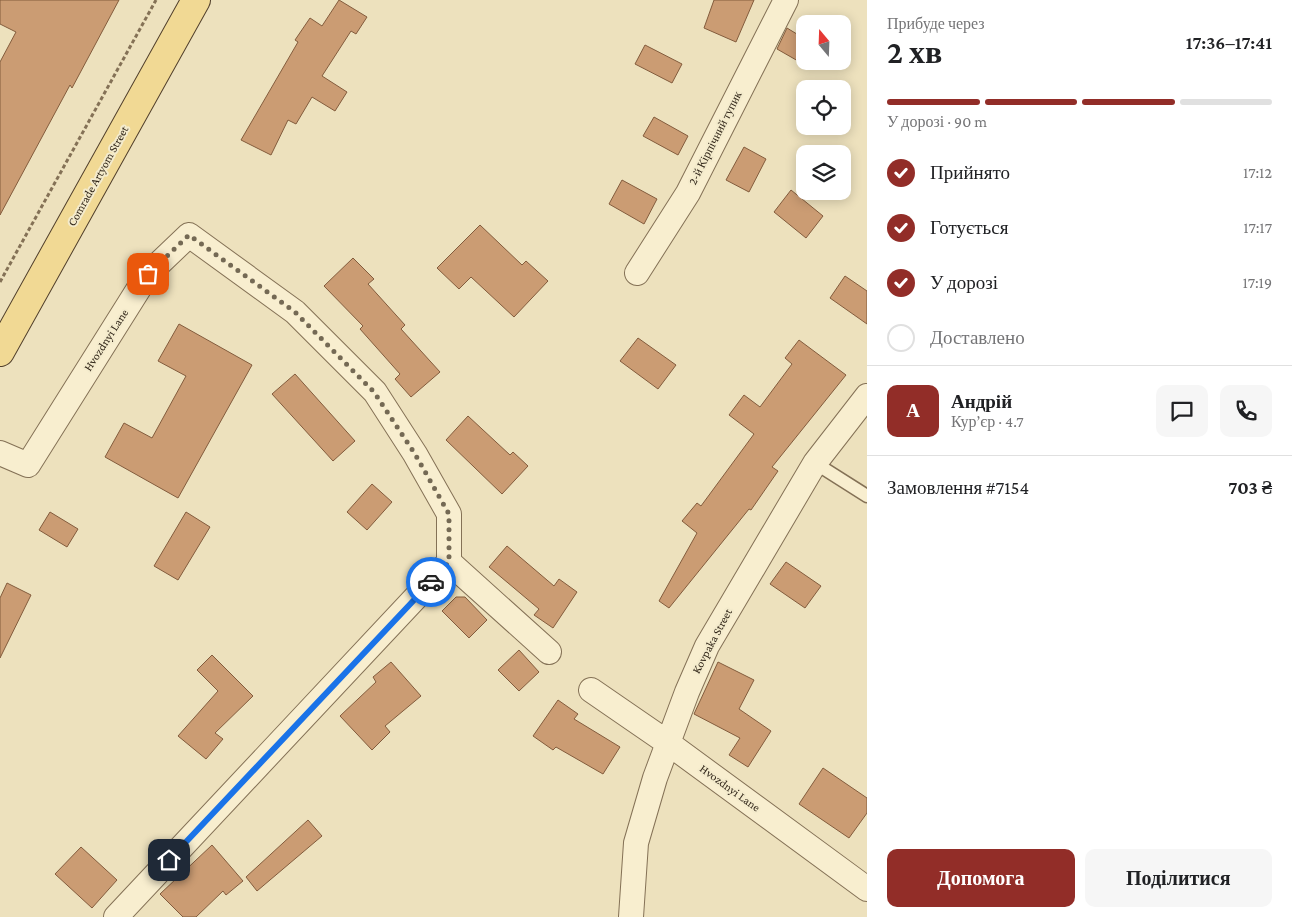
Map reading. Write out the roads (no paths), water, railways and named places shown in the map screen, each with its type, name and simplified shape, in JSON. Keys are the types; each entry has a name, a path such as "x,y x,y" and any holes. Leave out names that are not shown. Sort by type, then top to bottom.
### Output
{"main road":[{"name":"Comrade Artyom Street","path":"0,352 196,0"}],"street":[{"name":"2-й Кірпічний тупик","path":"637,273 688,193 786,0"},
{"name":"Hvozdnyi Lane","path":"0,453 28,465 148,274 189,235 295,312 374,392 415,454 449,514 449,562"},
{"name":"Kovpaka Street","path":"631,917 636,843 668,743 707,646 815,463 867,396"},
{"path":"116,917 449,562 549,652"},
{"name":"Hvozdnyi Lane","path":"591,690 668,743 867,889"}],"lane":[{"path":"815,463 867,496"}]}
